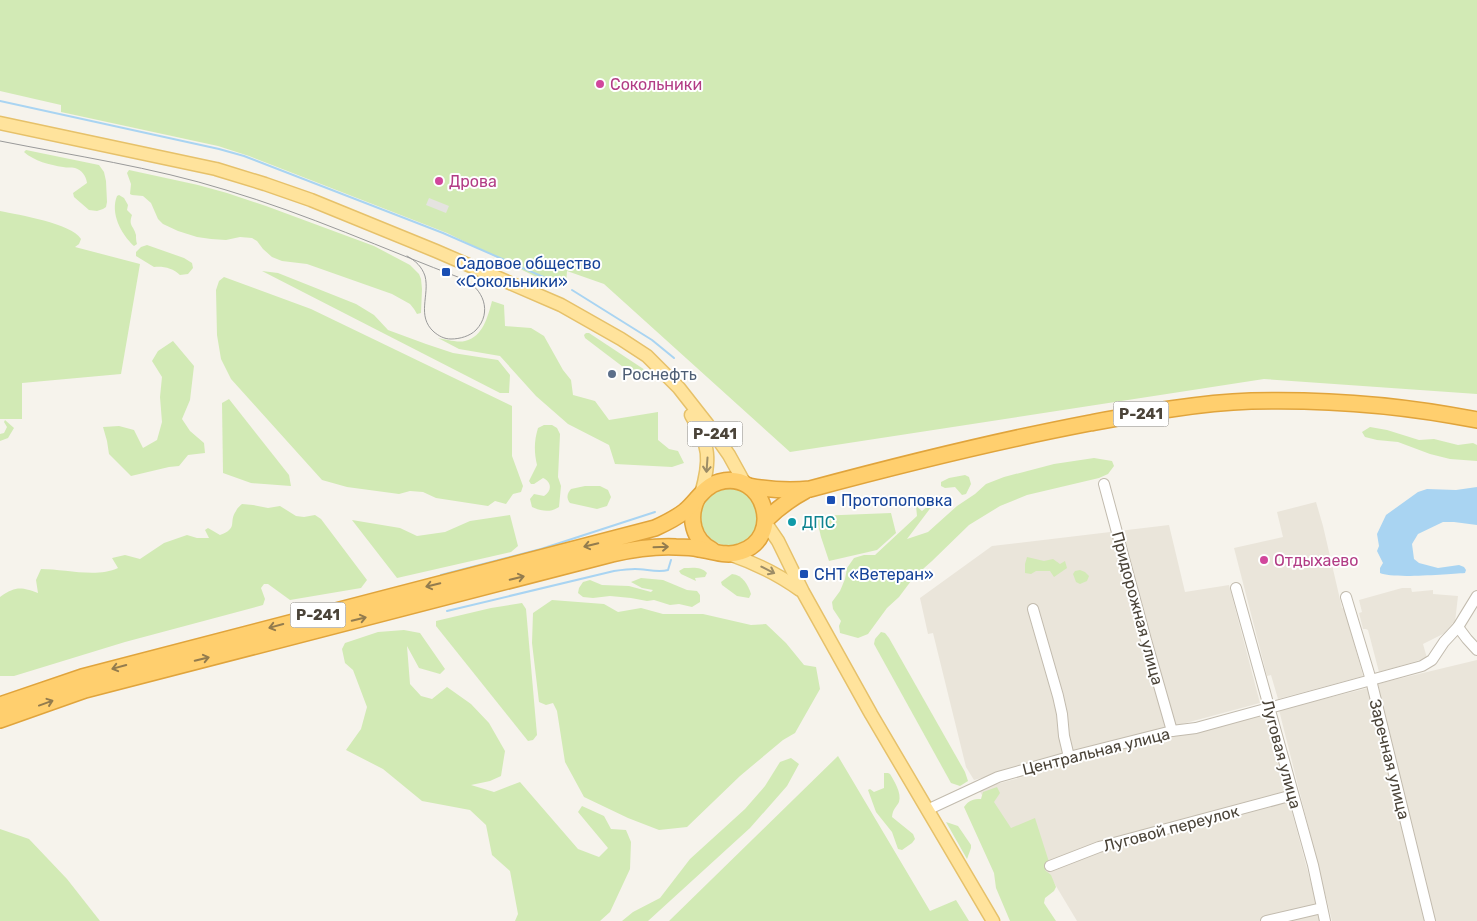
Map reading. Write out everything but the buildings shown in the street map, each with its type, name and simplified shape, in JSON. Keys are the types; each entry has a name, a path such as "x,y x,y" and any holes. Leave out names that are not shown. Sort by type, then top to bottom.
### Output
{"highway":[{"name":"Р-241","path":"0,705 82,677 647,530 672,520 686,510 712,485 721,481 731,480 769,490 790,491 810,488 1022,436 1193,406 1250,401 1355,402 1477,420"},
{"path":"747,485 757,493 762,501 766,521"},
{"name":"Р-241","path":"0,720 85,690 612,554 655,547 677,546 698,548 724,554 740,553 750,548 758,540 764,530 766,521 779,507 810,488"},
{"path":"699,496 692,516 696,535 709,549 724,554"}],"main road":[{"path":"0,123 216,169 311,200 561,305 595,323 647,356 679,388"},
{"name":"Р-241","path":"679,388 729,455 747,485"},
{"name":"Р-241","path":"679,388 700,429 707,448 708,466 699,496"},
{"path":"766,521 803,592 927,810 993,921"},
{"path":"724,554 763,567 784,578 803,592"}],"street":[{"name":"Придорожная улица","path":"1104,484 1172,731"},
{"name":"Луговая улица","path":"1236,588 1313,865 1325,921"},
{"name":"Заречная улица","path":"1346,597 1370,680 1430,921"},
{"name":"Центральная улица","path":"927,810 998,777 1172,731 1196,728 1422,666 1432,660 1444,642 1458,627 1476,598"},
{"path":"1033,609 1058,696 1069,757"},
{"path":"1458,627 1477,650"},
{"name":"Луговой переулок","path":"1050,866 1099,847 1293,795"},
{"path":"1266,921 1322,908"}],"shaded area":[{"path":"429,198 449,206 446,213 426,205"},
{"path":"1316,502 1342,608 1345,609 1363,676 1278,699 1271,675 1267,676 1234,548 1283,537 1277,512"},
{"path":"1169,525 1185,592 1229,585 1260,703 974,780 966,767 933,633 928,634 920,598 992,546"},
{"path":"1402,588 1411,588 1412,592 1433,590 1433,594 1458,596 1455,622 1447,632 1423,644 1427,658 1379,672 1368,630 1363,629 1359,613 1362,612 1359,600"},
{"path":"1477,660 1477,921 1434,921 1377,684"},
{"path":"1368,688 1425,921 1332,921 1279,710"},
{"path":"1265,711 1321,921 1077,921 1047,871 1034,825 1011,839 978,789"}],"green space":[{"path":"0,0 1477,0 1477,394 1264,379 790,452 604,284 567,271 565,286 557,287 447,233 249,156 218,146 61,112 61,105 0,91"},
{"path":"26,150 99,165 104,172 106,181 106,207 97,211 89,210 74,197 73,193 87,183 85,176 80,170 42,162 24,152"},
{"path":"129,170 227,193 374,246 410,265 419,274 422,289 421,313 417,314 410,304 392,294 307,264 282,261 272,257 252,238 240,237 226,240 197,237 163,224 158,219 151,203 143,196 130,194 131,184 127,173"},
{"path":"119,195 124,198 128,205 127,210 132,215 131,224 136,235 137,244 134,246 125,236 118,223 115,203"},
{"path":"0,211 31,217 67,228 81,239 75,247 140,264 121,374 22,383 22,419 0,419"},
{"path":"147,245 184,258 192,263 193,268 188,274 180,275 168,268 154,267 136,256 136,252 141,247"},
{"path":"262,271 278,273 356,304 374,315 388,330 453,353 498,360 510,375 509,393 500,393"},
{"path":"224,277 311,309 512,406 512,456 523,486 521,492 513,494 506,504 495,501 488,506 436,498 423,492 410,491 399,494 347,487 322,480 231,379 221,359 217,335 216,290 219,281"},
{"path":"492,301 504,305 505,326 531,328 544,336 563,370 571,380 573,395 595,401 609,420 658,412 658,440 669,449 678,451 684,463 672,467 615,464 609,445 568,424 536,396 500,356 459,349 438,338 458,342 471,339 484,325"},
{"path":"589,333 645,370 649,374 648,378 643,380 631,373 585,338 584,335"},
{"path":"173,341 194,366 190,400 182,419 190,431 204,443 205,453 188,455 179,466 131,476 109,454 103,427 119,426 134,430 143,448 157,440 162,422 160,397 162,377 152,361 158,351"},
{"path":"229,399 289,475 291,486 251,483 223,473 222,403"},
{"path":"5,420 14,428 8,438 0,441 0,434 4,433 7,427 4,422"},
{"path":"544,425 552,425 557,428 560,434 558,477 561,486 559,507 549,511 532,507 530,499 534,494 544,496 550,489 548,482 543,478 534,484 531,484 529,481 537,465 535,447 538,428"},
{"path":"1370,427 1419,440 1434,439 1458,445 1473,443 1477,445 1477,461 1450,459 1398,442 1365,437 1362,432"},
{"path":"1094,458 1112,461 1114,466 1108,474 1099,478 1027,495 1000,506 969,525 914,577 899,597 887,608 868,634 858,638 840,633 839,626 841,621 833,609 832,602 840,591 847,568 854,558 864,555 875,555 917,516 916,506 922,511 928,506 932,506 907,539 928,532 957,506 986,484 1004,477 1054,464"},
{"path":"965,475 969,477 971,484 966,494 962,495 955,487 945,488 941,486 941,482 949,478"},
{"path":"585,486 600,486 608,490 611,497 607,506 597,509 570,503 568,496 571,489"},
{"path":"730,488 746,493 754,501 759,517 754,533 746,541 730,546 714,541 706,533 701,517 706,501 714,493"},
{"path":"242,504 268,508 280,506 296,516 315,515 321,519 367,580 361,588 290,600 268,584 264,584 261,588 265,599 263,605 125,642 14,676 0,676 0,597 15,589 38,593 36,580 41,569 90,573 110,571 118,568 112,558 125,555 140,559 164,543 187,535 197,538 209,538 205,530 208,528 220,535 229,530 237,509"},
{"path":"891,513 896,533 877,550 829,561 816,516"},
{"path":"510,515 518,546 511,552 397,578 352,520 400,528 417,536 445,532 470,521"},
{"path":"1027,557 1044,561 1053,559 1060,564 1065,561 1067,568 1054,577 1050,571 1025,573"},
{"path":"684,568 699,568 707,573 705,577 695,578 696,581 681,574 679,571"},
{"path":"1080,570 1089,576 1087,581 1080,584 1076,582 1073,574 1075,571"},
{"path":"732,574 739,576 744,581 751,594 749,598 737,596 722,585 721,582"},
{"path":"641,578 663,580 687,590 697,591 700,595 700,602 692,607 679,604 670,605 654,600 647,601 610,596 583,597 578,593 583,582 590,580 602,585 629,586 651,592 653,590 642,588 631,582"},
{"path":"552,600 604,604 618,612 641,608 663,614 703,614 751,625 766,624 786,643 804,665 816,667 820,689 795,733 783,740 740,776 687,827 659,830 628,818 584,797 565,762 557,711 553,703 546,705 539,702 532,643 533,613"},
{"path":"522,603 526,609 537,735 533,740 528,741 436,626 436,621"},
{"path":"404,630 420,633 445,669 440,674 419,668 407,646 410,684 421,696 432,699 447,687 471,704 489,723 505,751 501,776 490,781 471,785 494,792 520,782 578,849 599,857 608,848 578,812 582,806 604,816 611,829 626,830 631,842 630,869 610,912 600,921 515,921 518,914 510,871 492,855 486,825 470,810 422,801 383,769 346,750 361,729 367,707 353,670 345,663 342,649 345,643 378,632"},
{"path":"881,632 885,633 889,638 965,772 968,781 960,786 951,783 874,644 875,639"},
{"path":"838,756 930,911 956,900 969,921 669,921"},
{"path":"791,758 799,764 787,786 750,828 648,921 622,921 633,912 660,898 690,859 745,809 765,786 780,762"},
{"path":"884,773 890,774 897,787 900,799 892,817 913,834 915,839 902,850 898,849 892,832 876,812 868,790 870,789 874,792 884,788"},
{"path":"997,787 1000,793 994,802 1011,828 1035,818 1049,862 1045,870 1051,875 1056,887 1045,898 1044,903 1056,921 1010,921 996,888 994,873 964,807 971,800 981,799 983,792"},
{"path":"946,822 958,826 971,845 967,859"},
{"path":"0,829 29,839 67,879 100,921 0,921"}],"water":[{"path":"1477,487 1477,525 1443,522 1418,534 1412,544 1414,559 1419,563 1438,568 1459,565 1464,567 1465,573 1396,576 1380,573 1383,563 1377,551 1379,546 1377,534 1386,515 1418,492 1427,489 1456,490"}],"waterway":[{"path":"0,101 244,156 443,233 564,286"},
{"path":"572,290 652,340 674,358"},
{"path":"441,575 541,549 655,512"},
{"path":"447,611 614,571 632,569 664,571 668,570 671,560"}],"tram line":[{"path":"0,141 142,168 226,190 316,221 345,232 404,256 433,268 463,279 476,288 485,308 481,323 474,332 454,339 444,338 434,332 426,319 425,276 418,264 413,260 410,258 407,256"}],"place":[{"name":"Сокольники","path":"600,84"},
{"name":"Дрова","path":"439,181"},
{"name":"Садовое общество «Сокольники»","path":"446,272"},
{"name":"Роснефть","path":"612,374"},
{"name":"Протопоповка","path":"831,500"},
{"name":"ДПС","path":"792,522"},
{"name":"Отдыхаево","path":"1264,560"},
{"name":"СНТ «Ветеран»","path":"804,574"}]}
